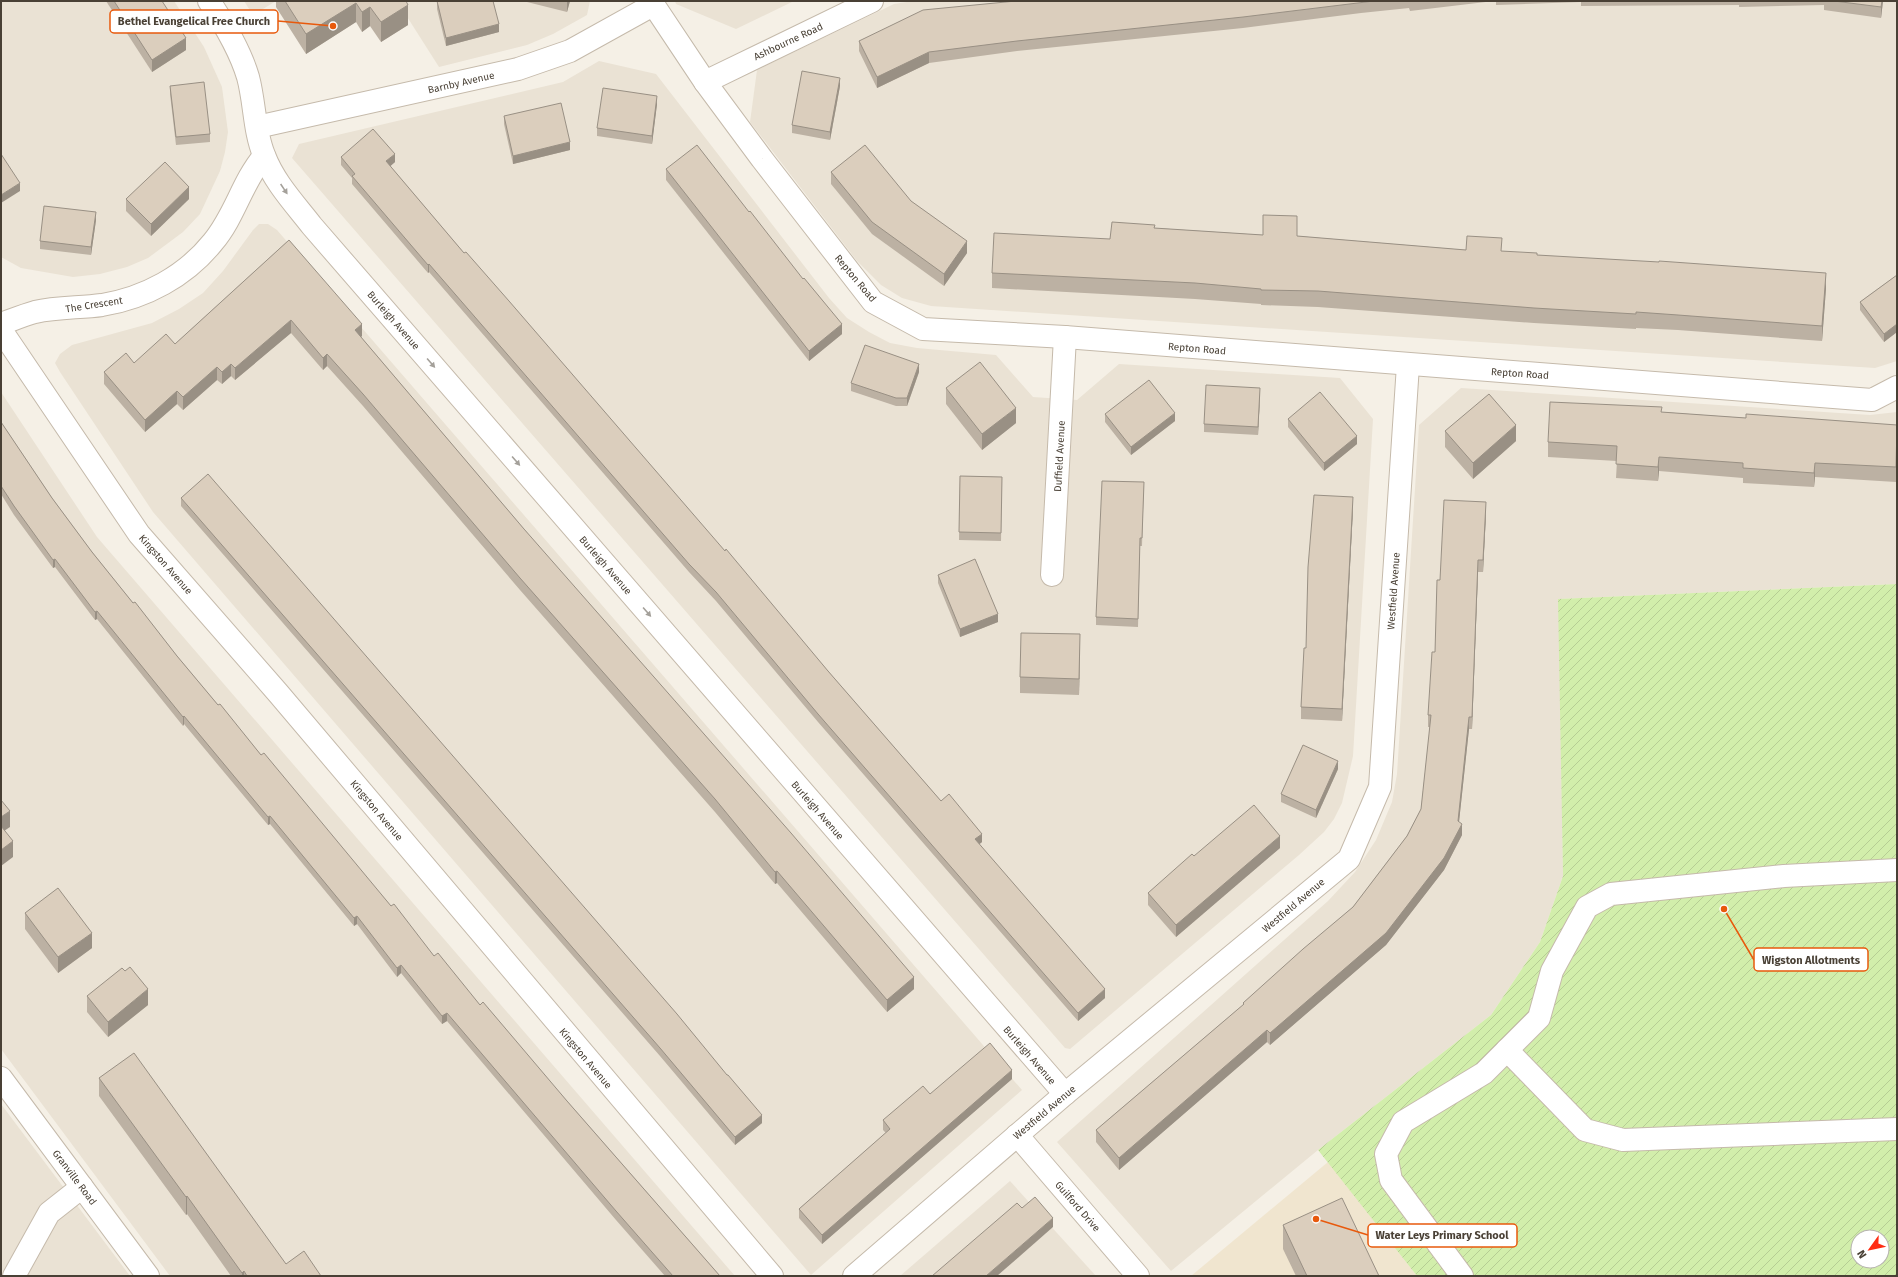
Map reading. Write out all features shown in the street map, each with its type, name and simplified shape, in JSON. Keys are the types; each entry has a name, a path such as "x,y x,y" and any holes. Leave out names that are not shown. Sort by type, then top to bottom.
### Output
{"street":[{"name":"Burleigh Avenue","path":"209,1 224,24 242,60 248,78 264,156 283,190 317,232 1064,1094"},
{"name":"Ashbourne Road","path":"705,82 872,1"},
{"name":"Barnby Avenue","path":"257,127 518,69 570,51 652,3"},
{"name":"Repton Road","path":"652,3 705,82 762,159 873,302 923,329 1065,337 1408,365 1872,400 1897,387"},
{"name":"The Crescent","path":"1,324 36,312 103,305 126,299 151,290 175,277 195,261 213,242 227,222 255,167 264,156"},
{"name":"Kingston Avenue","path":"1,330 139,534 278,692 772,1276"},
{"name":"Duffield Avenue","path":"1052,575 1065,337"},
{"name":"Westfield Avenue","path":"854,1276 1064,1094 1349,859 1380,787 1408,365"},
{"path":"1462,1276 1392,1180 1386,1154 1403,1122 1484,1073 1539,1018 1552,971 1587,907 1610,894 1784,876 1897,870"},
{"path":"1507,1050 1585,1130 1623,1140 1897,1128"},
{"name":"Granville Road","path":"1,1078 148,1276"},
{"name":"Guilford Drive","path":"1017,1135 1138,1276"},
{"path":"14,1276 49,1212 82,1187"}],"shaded area":[{"path":"1,1 174,1 204,47 222,87 228,132 220,171 200,214 183,232 148,258 127,267 100,274 73,277 21,268 1,257"},
{"path":"244,1 276,1 253,15"},
{"path":"397,1 590,1 587,15 553,34 527,45 439,67"},
{"path":"675,1 794,1 736,29 676,4"},
{"path":"913,1 1897,1 1897,361 1875,368 931,306 902,298 881,285 857,261 750,122 757,70 894,4"},
{"path":"599,61 656,74 829,298 847,318 890,343 917,348 996,355 1033,397 1077,400 1119,364 1340,378 1373,419 1353,756 1342,803 1334,819 1324,832 1299,855 1070,1049 1065,1048 292,158 299,144 563,82"},
{"path":"259,224 268,224 277,230 1022,1090 811,1275 153,512 55,363 60,354 72,345 152,323 179,309 203,293 223,271"},
{"path":"1461,388 1870,415 1897,412 1897,584 1559,599 1563,876 1540,942 1491,1015 1318,1150 1171,1271 1057,1142 1328,901 1355,872 1376,840 1392,802 1397,774 1419,425"},
{"path":"1,392 97,537 735,1276 170,1276 1,1049"},
{"path":"1,1104 130,1276 1,1276"},
{"path":"1328,1162 1417,1276 1191,1276"},
{"path":"1010,1181 1096,1276 900,1276"}],"green space":[{"path":"1897,584 1897,1276 1417,1276 1318,1150 1491,1015 1540,942 1563,876 1558,599"}],"building":[{"path":"114,1 162,1 186,38 152,60"},
{"path":"285,1 406,1 408,5 381,22 370,7 362,12 356,3 306,34"},
{"path":"437,1 493,1 499,24 446,38"},
{"path":"1016,1 1374,1 929,52 877,77 859,41 923,10"},
{"path":"1834,1 1882,1 1881,7"},
{"path":"802,71 840,78 830,132 792,125"},
{"path":"204,82 210,134 176,137 170,86"},
{"path":"603,88 657,96 652,136 597,128"},
{"path":"561,103 570,142 513,156 504,116"},
{"path":"373,129 395,154 386,161 464,253 466,252 509,301 725,551 726,549 828,671 941,801 949,794 982,834 975,839 1105,989 1078,1013 818,714 716,592 689,564 352,176 355,174 341,157"},
{"path":"697,145 803,279 804,278 842,324 809,351 666,169"},
{"path":"865,145 911,201 967,241 944,274 872,222 831,172"},
{"path":"1,154 20,183 1,195"},
{"path":"165,162 189,187 151,224 126,199"},
{"path":"44,206 96,212 91,247 40,241"},
{"path":"1263,215 1297,216 1297,236 1466,250 1467,236 1502,238 1501,251 1537,253 1537,255 1659,261 1826,273 1822,326 1636,312 1636,314 1534,308 1318,291 1261,290 1195,283 992,273 994,233 1110,239 1112,222 1155,225 1154,228 1263,235"},
{"path":"289,240 362,324 355,330 524,529 791,833 914,977 887,1000 777,871 775,872 715,799 520,578 363,394 327,354 323,358 291,320 235,368 231,364 222,372 217,367 183,397 177,391 145,420 104,372 126,353 134,363 166,334 175,344"},
{"path":"1897,275 1897,324 1884,334 1860,302"},
{"path":"865,345 919,364 907,398 896,398 851,383"},
{"path":"980,362 1016,408 982,434 946,388"},
{"path":"1149,380 1175,413 1131,447 1105,414"},
{"path":"1206,385 1260,388 1258,427 1204,424"},
{"path":"1320,392 1357,436 1324,463 1288,419"},
{"path":"1489,394 1516,425 1473,463 1445,431"},
{"path":"1550,402 1662,407 1661,412 1746,418 1746,414 1897,425 1896,467 1815,463 1814,473 1743,468 1743,463 1659,457 1658,467 1616,464 1617,446 1548,442"},
{"path":"1,422 52,498 92,552 133,603 135,602 218,705 220,704 261,755 264,753 391,906 394,904 434,956 438,953 480,1005 483,1002 567,1101 720,1276 673,1276 447,1013 442,1016 401,965 397,968 357,916 354,918 270,816 268,817 184,716 183,717 97,611 95,612 55,559 53,560 1,486"},
{"path":"208,474 677,1014 762,1115 735,1137 660,1048 181,498"},
{"path":"960,476 1002,477 1001,533 959,532"},
{"path":"1102,481 1144,482 1142,538 1140,538 1138,619 1096,617"},
{"path":"1314,495 1353,497 1342,709 1301,707 1304,648 1306,648 1308,567"},
{"path":"1444,500 1486,502 1483,560 1478,560 1472,717 1469,717 1458,821 1462,824 1444,858 1386,933 1270,1033 1267,1030 1119,1158 1096,1130 1244,1004 1243,1003 1303,949 1353,907 1407,836 1421,809 1431,715 1428,715 1432,652 1435,652 1437,580 1440,580"},
{"path":"975,559 998,614 960,629 938,575"},
{"path":"1021,633 1080,634 1079,679 1020,677"},
{"path":"1303,745 1338,761 1316,810 1281,794"},
{"path":"1,800 10,811 1,817"},
{"path":"1254,805 1280,836 1176,925 1148,893 1192,854 1194,856"},
{"path":"1,826 13,841 1,850"},
{"path":"58,888 92,933 58,957 25,913"},
{"path":"130,967 148,989 108,1022 87,996 122,968 125,971"},
{"path":"990,1043 1012,1070 822,1235 799,1209 890,1129 883,1120 923,1086 930,1094"},
{"path":"134,1053 286,1264 304,1251 321,1276 247,1276 244,1271 242,1273 99,1078"},
{"path":"1035,1197 1053,1218 986,1276 932,1276 1017,1203 1022,1208"},
{"path":"1342,1198 1379,1276 1307,1276 1283,1225"}],"place":[{"name":"Bethel Evangelical Free Church","path":"333,26"},
{"name":"Wigston Allotments","path":"1724,909"},
{"name":"Water Leys Primary School","path":"1316,1219"}]}
